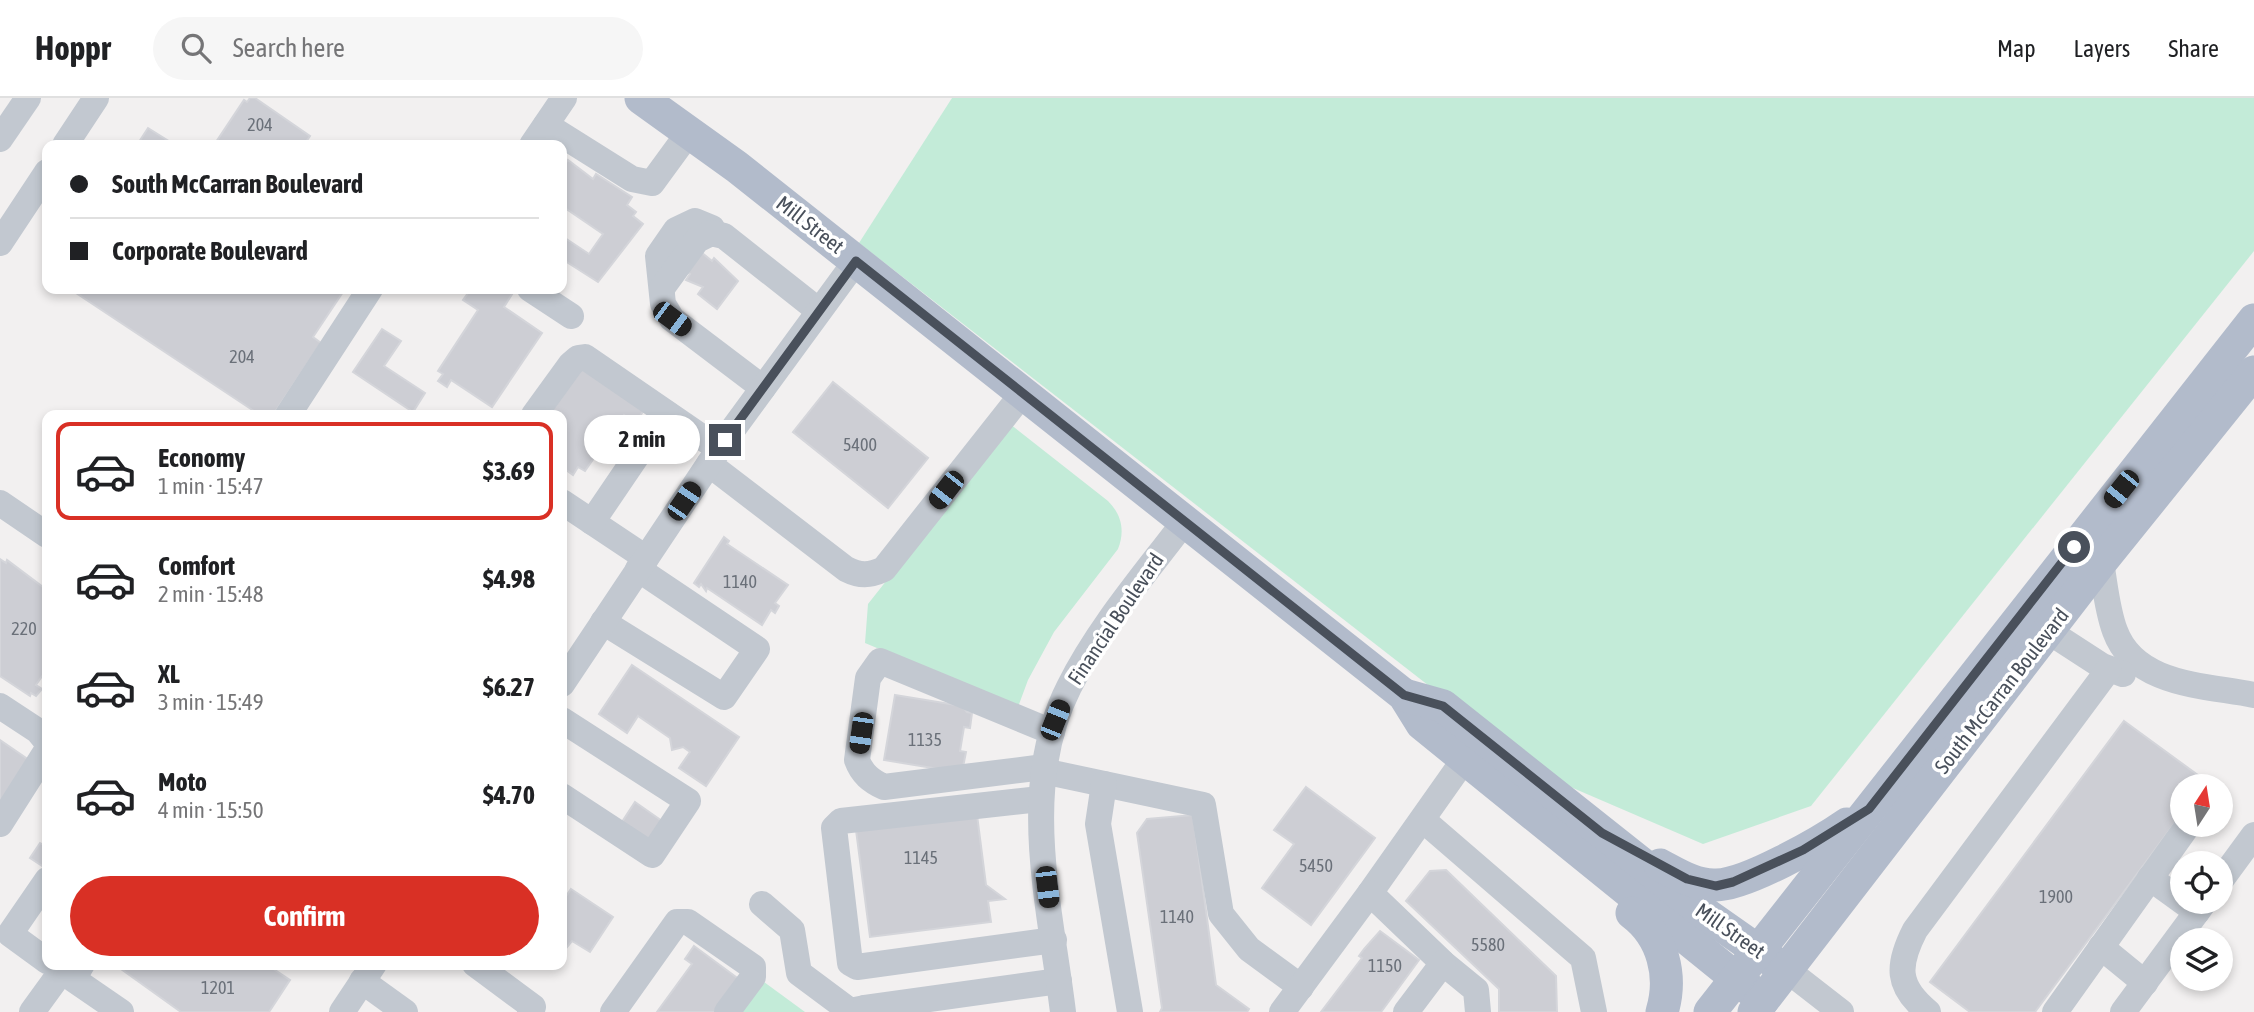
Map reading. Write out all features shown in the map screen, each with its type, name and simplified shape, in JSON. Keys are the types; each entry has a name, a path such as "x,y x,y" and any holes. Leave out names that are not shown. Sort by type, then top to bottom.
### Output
{"main road":[{"name":"Mill Street","path":"642,98 690,131 856,261 1404,695 1422,724 1466,757 1735,979 1765,1008"},
{"name":"South McCarran Boulevard","path":"1710,1012 2254,320"},
{"name":"South McCarran Boulevard","path":"1765,1008 1787,970 2101,562 2254,372"},
{"name":"Mill Street","path":"1404,695 1443,706 1602,833 1756,951 1787,970"},
{"path":"1602,833 1687,879 1716,886 1733,882 1803,850 1869,809"},
{"path":"1563,838 1586,876 1644,922 1655,938 1665,960 1666,980 1661,1012"}],"street":[{"path":"0,139 28,98"},
{"path":"68,140 96,98"},
{"path":"539,135 564,98"},
{"path":"567,148 642,183 652,183 690,131"},
{"path":"0,243 42,180"},
{"path":"762,388 672,319 663,304 659,256 676,230 695,221 721,235 819,311"},
{"path":"567,676 714,457 856,261"},
{"path":"291,410 367,294"},
{"path":"538,294 571,316"},
{"path":"538,410 571,364 585,357 666,413 846,569 858,575 872,575 884,569 1023,393"},
{"path":"592,522 666,413"},
{"path":"0,503 42,532"},
{"path":"567,505 757,649 724,697 603,622"},
{"name":"Financial Boulevard","path":"1063,1012 1040,834 1040,799 1052,732 1068,688 1086,656 1185,520"},
{"path":"2101,562 2112,621 2120,643 2146,669 2169,679"},
{"path":"2048,632 2109,669 2142,678 2169,679 2254,695"},
{"path":"1052,732 880,661 869,678 857,760 861,770 875,783 884,787 1044,769 1202,805 1220,914 1249,949 1301,986"},
{"path":"1928,1012 1906,990 1902,963 1906,947 1915,930 2109,669"},
{"path":"0,706 42,736"},
{"path":"567,723 688,801 652,855 567,799"},
{"path":"1282,1012 1466,757"},
{"path":"0,824 42,758"},
{"path":"1104,784 1098,824 1130,1012"},
{"path":"1040,799 841,821 834,828 850,963 858,967 1054,940"},
{"path":"1423,820 1583,958 1594,1012"},
{"path":"2233,864 2254,835"},
{"path":"2054,1012 2180,837"},
{"path":"2150,878 2170,889"},
{"path":"42,887 10,934 42,955"},
{"path":"1370,893 1443,963 1476,990 1478,1012"},
{"path":"762,904 792,930 799,973 850,1011 1059,981"},
{"path":"2123,1012 2196,914"},
{"path":"613,1012 677,922 688,922 752,967 753,977 727,1012"},
{"path":"2101,947 2145,983"},
{"path":"1406,1012 1443,963"},
{"path":"32,1012 62,970"},
{"path":"66,970 121,1012"},
{"path":"483,970 533,1007 530,1012"},
{"path":"1787,970 1841,1012"},
{"path":"342,1012 363,971 405,1012"}],"green space":[{"path":"952,98 2254,98 2254,251 1811,806 1703,844 1545,776 859,243"},
{"path":"1010,424 1108,501 1119,518 1122,530 1118,549 1054,632 1028,680 1018,707 865,643 868,604"},
{"path":"760,979 805,1012 734,1012"}],"building":[{"path":"250,98 255,98 310,136 307,140 217,140 244,100 247,102"},
{"path":"148,128 167,140 140,140"},
{"path":"567,161 593,179 596,174 632,197 627,205 636,212 633,216 643,224 598,282 567,262 567,239 589,254 603,234 567,209"},
{"path":"696,248 712,261 714,258 738,281 717,309 698,294 703,287 686,280 690,274 668,257"},
{"path":"78,294 342,294 313,337 321,343 276,410 252,410"},
{"path":"467,294 512,294 504,307 542,333 492,407 451,380 447,387 438,381 443,374 438,371 478,310 463,300"},
{"path":"382,329 401,341 384,366 425,393 414,410 410,410 353,372"},
{"path":"580,361 647,406 635,423 624,415 585,471 578,467 573,475 567,471 567,410 547,410"},
{"path":"833,382 928,458 888,508 793,432"},
{"path":"724,537 729,541 727,544 788,585 775,603 779,606 775,613 771,610 762,625 707,588 706,591 701,584 699,587 694,583"},
{"path":"0,559 6,563 7,560 42,586 42,676 36,685 42,689 36,696 31,693 30,696 0,676"},
{"path":"632,665 739,737 706,786 679,768 690,752 683,747 672,750 670,738 638,716 627,733 599,714"},
{"path":"895,695 962,706 972,713 970,728 964,727 960,751 966,752 963,767 951,771 884,760"},
{"path":"2124,721 2196,774 2170,774 2170,829 2035,1012 1970,1012 1930,982"},
{"path":"0,740 32,762 0,810"},
{"path":"1306,787 1375,838 1311,925 1262,888 1294,844 1274,830"},
{"path":"635,802 662,821 648,843 620,825"},
{"path":"977,815 986,885 1005,899 988,901 991,922 870,937 856,830"},
{"path":"1193,815 1216,985 1249,1009 1247,1012 1160,1012 1162,1008 1137,833 1147,819"},
{"path":"40,843 42,844 42,866 30,858"},
{"path":"1446,870 1556,976 1557,1012 1499,1012 1499,989 1406,901 1430,871"},
{"path":"571,889 613,917 590,952 572,941 567,947 567,895"},
{"path":"1380,931 1419,960 1381,1012 1321,1012 1362,958 1359,956 1364,949"},
{"path":"694,946 740,980 717,1012 657,1012 692,964 685,959"},
{"path":"122,970 275,970 290,980 269,1012 181,1012"}],"route":[{"path":"725,440 856,261 1404,695 1443,706 1602,833 1687,879 1716,886 1733,882 1803,850 1869,809 2074,547"}]}
